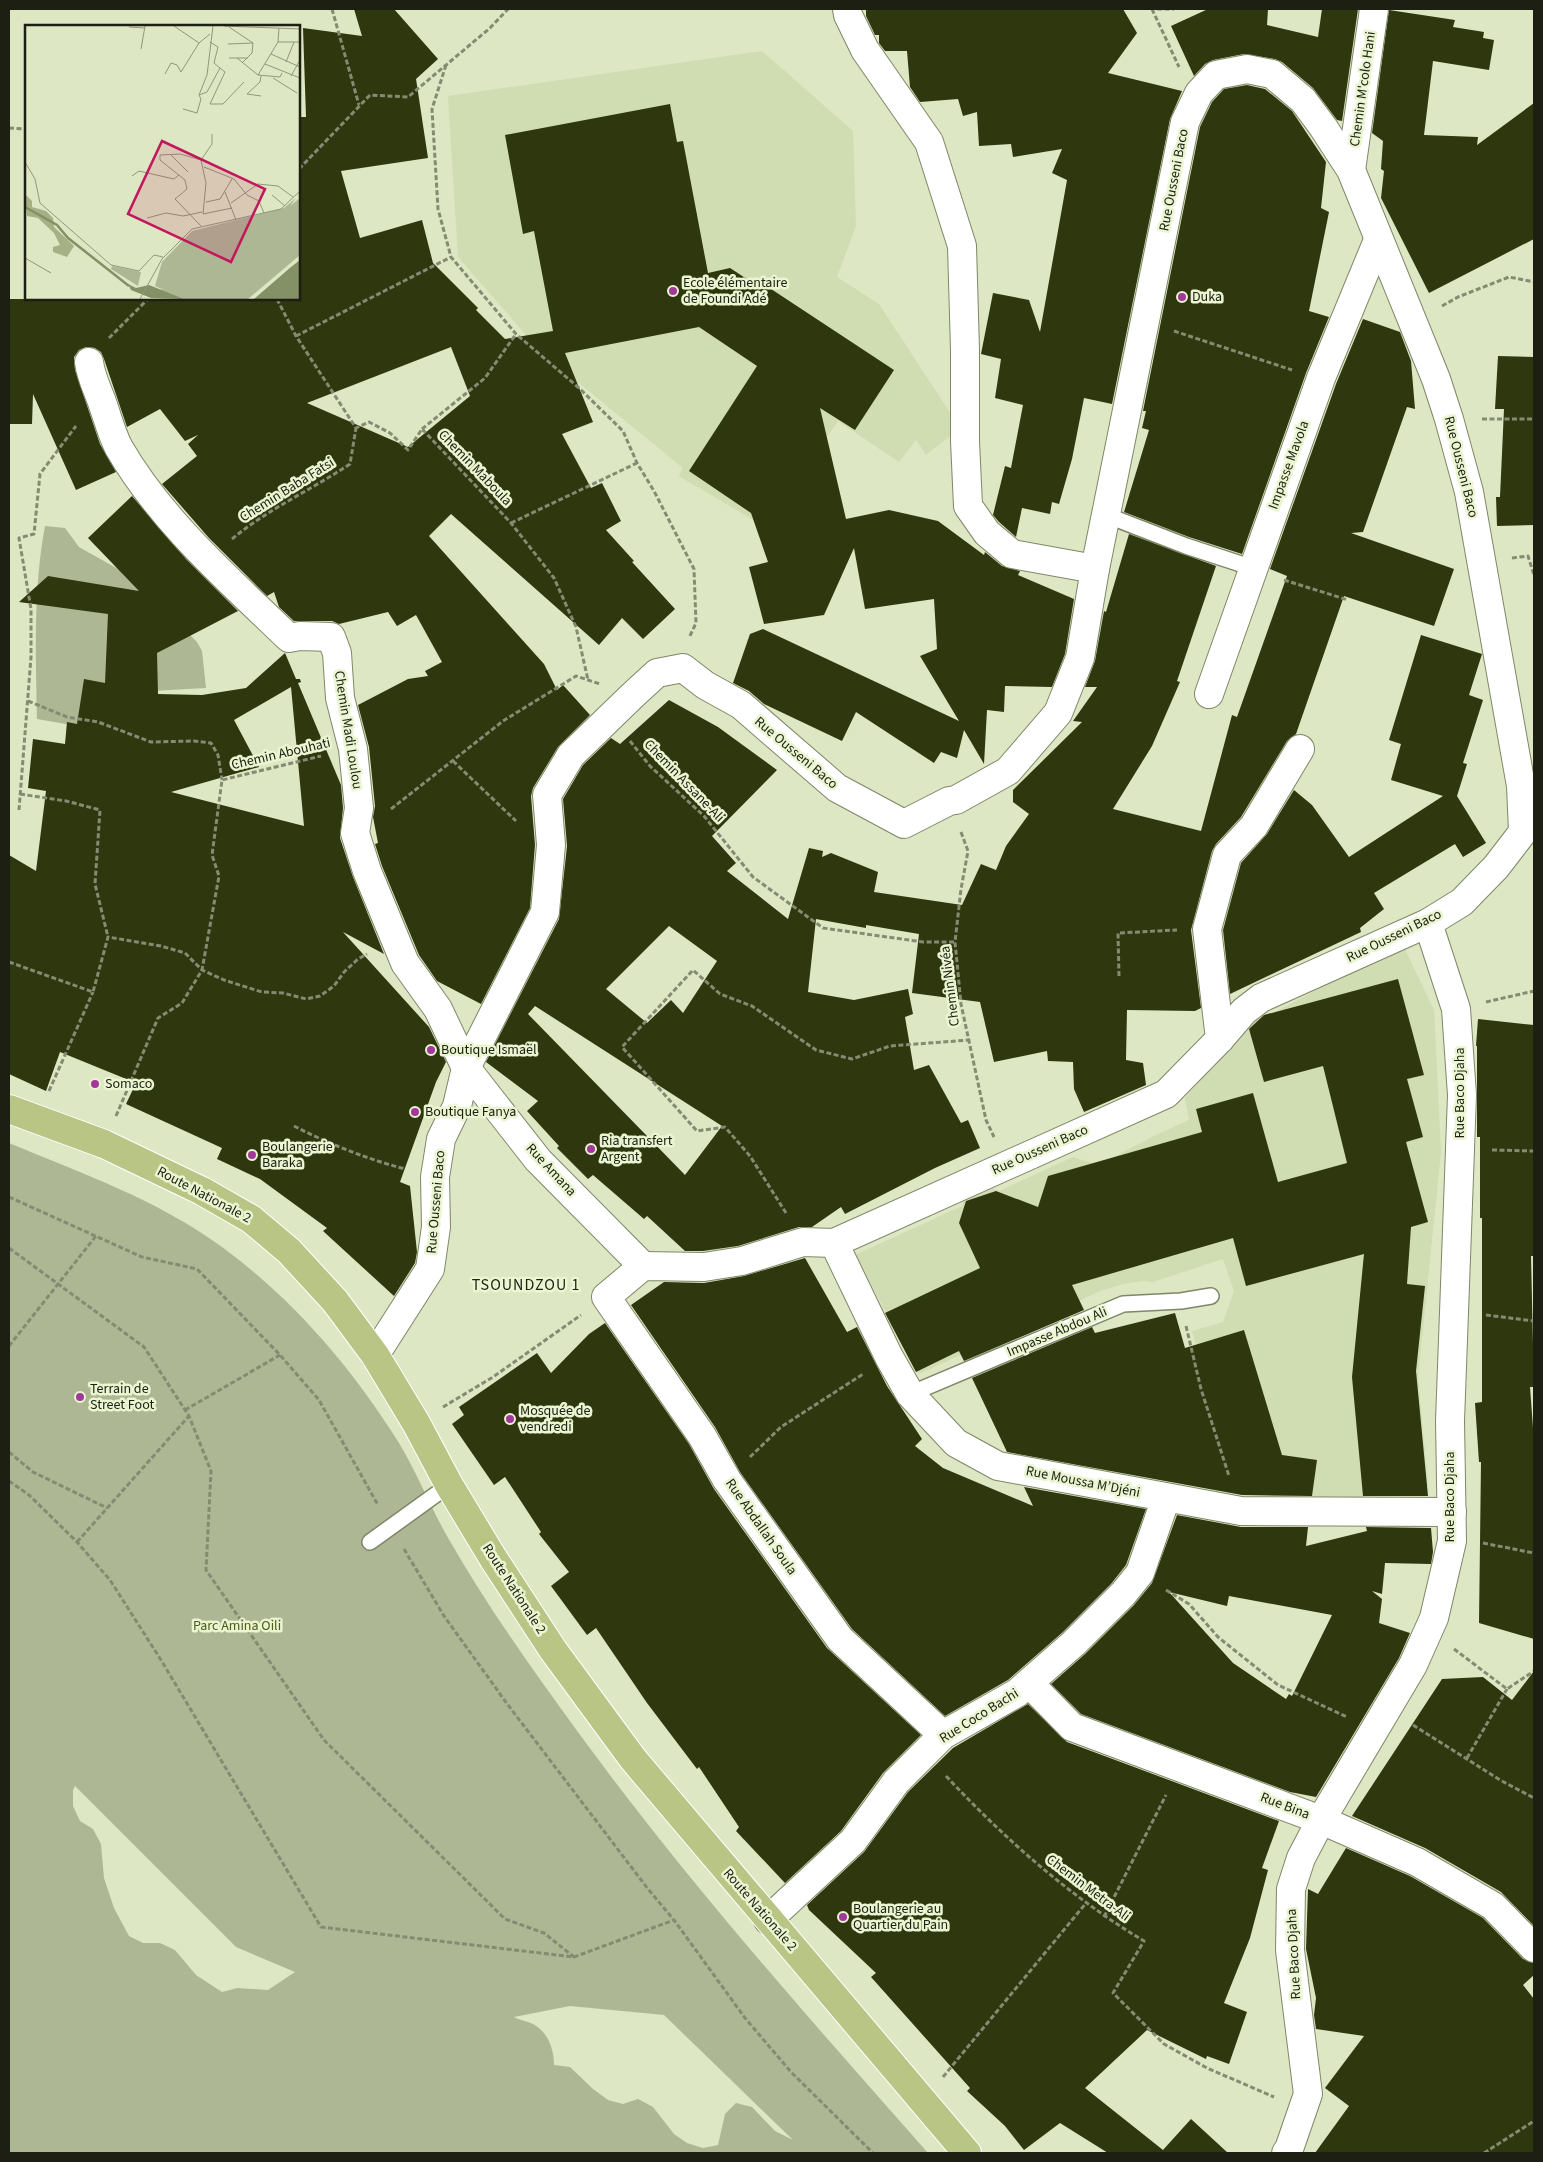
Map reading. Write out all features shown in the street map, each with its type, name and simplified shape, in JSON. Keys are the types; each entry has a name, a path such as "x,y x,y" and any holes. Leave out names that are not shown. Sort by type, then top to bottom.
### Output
{"main road":[{"name":"Route Nationale 2","path":"9,1109 104,1144 202,1191 251,1219 295,1258 335,1301 375,1355 493,1558 554,1650 628,1752 768,1920 924,2100 967,2153"}],"street":[{"path":"847,9 865,50 929,142 962,246 965,442 968,506 987,533 1012,554 1095,569"},
{"name":"Chemin M'colo Hani","path":"1351,170 1374,9"},
{"name":"Rue Ousseni Baco","path":"375,1355 430,1269 436,1227 435,1177 441,1140 457,1106 466,1068 545,912 551,845 547,795 571,756 633,695 657,673 683,668 704,685 741,705 837,788 904,824 949,801 956,800 1008,771 1058,713 1080,658 1095,569 1185,122 1199,93 1216,75 1247,69 1272,74 1303,100 1351,170 1436,379 1469,492 1529,834 1462,902 1428,923 1261,998 1244,1011 1220,1039 1166,1094 834,1243 803,1242 742,1261 704,1267 643,1266"},
{"name":"Impasse Mavola","path":"1209,694 1320,378 1378,240"},
{"name":"Chemin Madi Loulou","path":"89,362 91,375 118,446 145,488 184,536 289,638 300,636 331,638 337,653 340,698 353,749 359,808 355,832 367,871 405,962 438,1009 466,1068"},
{"path":"1220,1039 1207,930 1227,855 1254,826 1300,749"},
{"name":"Rue Baco Djaha","path":"1286,2153 1290,2149 1308,2094 1290,1950 1291,1889 1301,1858 1321,1820 1413,1665 1434,1618 1452,1541 1450,1421 1462,1096 1456,1009 1428,923"},
{"name":"Rue Amana","path":"466,1068 538,1160 643,1266"},
{"name":"Rue Moussa M’Djéni","path":"834,1243 889,1357 910,1394 956,1444 998,1466 1241,1511 1452,1512"},
{"path":"606,1297 643,1266"},
{"name":"Rue Abdallah Soula","path":"606,1297 702,1436 727,1480 840,1638 934,1744"},
{"name":"Rue Coco Bachi","path":"768,1920 852,1841 896,1782 934,1744 1017,1693 1074,1643 1123,1594 1140,1573 1166,1498"},
{"name":"Rue Bina","path":"1029,1683 1072,1726 1321,1820 1417,1862 1493,1906 1534,1948"}],"lane":[{"path":"1106,515 1186,546 1253,569"},
{"name":"Impasse Abdou Ali","path":"910,1394 1123,1304 1181,1301 1211,1296"},
{"path":"370,1542 449,1485"}],"path":[{"path":"332,9 359,105"},
{"path":"300,168 370,95 408,97 490,28 508,9"},
{"path":"1152,9 1167,45 1188,84 1199,93"},
{"path":"1157,9 1174,9"},
{"path":"446,65 432,108 438,209 451,257 516,334 579,388 623,431 637,463 654,491 694,569 696,623 674,670"},
{"path":"9,128 25,129"},
{"path":"296,336 451,257"},
{"path":"1412,321 1458,297 1509,277 1534,282"},
{"path":"89,362 95,351 147,300"},
{"path":"277,300 296,336 356,428"},
{"path":"1145,323 1202,339 1320,378"},
{"path":"422,429 485,378 516,334"},
{"path":"19,810 28,700 32,609 19,538 34,534 40,474 64,439 100,396"},
{"path":"1449,419 1534,419"},
{"name":"Chemin Maboula","path":"356,428 369,422 390,433 408,450 422,429 511,523 554,578 576,627 588,680"},
{"name":"Chemin Baba Fatsi","path":"208,559 247,526 350,464 356,428"},
{"path":"511,523 637,463"},
{"path":"1253,569 1348,600"},
{"path":"355,832 402,802 503,722 576,676 633,695"},
{"path":"28,700 67,717 98,722 151,742 194,741 211,744 218,755 222,780"},
{"name":"Chemin Assane-Ali","path":"610,718 650,766 704,816 753,877 823,928 923,942 955,942"},
{"name":"Chemin Abouhati","path":"104,1144 158,1018 182,1003 202,970 219,876 212,855 222,780 353,749"},
{"path":"453,761 513,819 551,845"},
{"path":"20,794 66,801 100,810 95,884 108,937 93,992 36,1119"},
{"name":"Chemin Nivéa","path":"949,801 968,851 961,889 955,942 961,1004 986,1120 1007,1165"},
{"path":"1119,976 1118,933 1207,930"},
{"path":"108,937 161,946 185,953 202,970 224,980 262,992 283,993 306,999 320,996 334,986 344,972 358,959 380,948 405,962"},
{"path":"9,962 93,992"},
{"path":"803,1242 750,1156 726,1127 697,1131 622,1047 693,970 720,994 752,1006 816,1050 852,1059 890,1046 969,1040"},
{"path":"1456,1009 1534,991"},
{"path":"294,1126 315,1137 389,1165 435,1177"},
{"path":"1460,1149 1534,1151"},
{"path":"9,1197 142,1258 197,1268 280,1355 319,1400 391,1528 444,1616 508,1705 648,1889 674,1920 756,2032 791,2072 873,2153"},
{"path":"9,1346 96,1236"},
{"path":"9,1248 144,1347 189,1416 211,1471 206,1570 324,1740 505,1919 544,1933 574,1957"},
{"path":"416,1423 493,1377 606,1297"},
{"path":"1181,1301 1201,1389 1241,1511"},
{"path":"1453,1312 1534,1321"},
{"path":"185,1410 280,1355"},
{"path":"727,1480 780,1428 889,1357"},
{"path":"77,1542 189,1416"},
{"path":"9,1452 33,1472 107,1508"},
{"path":"9,1481 29,1496 77,1542 110,1580 162,1660 321,1927 574,1957 674,1920"},
{"path":"1452,1541 1470,1540 1534,1553"},
{"path":"1140,1573 1189,1604 1218,1637 1278,1686 1380,1720 1467,1758 1500,1780 1534,1798"},
{"path":"1429,1630 1507,1689"},
{"path":"1467,1758 1507,1689 1534,1671"},
{"name":"Chemin Metra-Ali","path":"934,1744 984,1817 1040,1867 1104,1917 1144,1941 1113,1992 1149,2030 1164,2044 1207,2068 1302,2109"},
{"path":"1104,1917 1149,1832 1180,1767"},
{"path":"924,2100 1086,1902"},
{"path":"1484,2153 1534,2121"}],"shaded area":[{"name":"Ecole élémentaire de Foundi Adé","path":"762,51 853,131 856,226 837,277 879,304 960,428 926,455 916,440 899,462 838,421 765,527 679,476 683,468 541,352 458,257 448,96"},
{"path":"1403,945 1434,1010 1441,1152 1418,1377 1428,1486 1344,1500 1237,1486 1192,1331 1223,1322 1234,1291 1223,1259 1153,1282 1143,1281 1124,1284 1100,1291 919,1374 855,1255 962,1206 964,1200 990,1187 999,1191 1073,1157 1098,1165 1189,1120 1185,1098 1245,1028 1243,1023 1265,1017"}],"green space":[{"path":"45,526 65,528 79,547 134,578 197,642 202,651 206,688 152,691 118,733 37,719 37,598"},
{"name":"Parc Amina Oili","path":"9,1143 145,1201 197,1230 222,1247 273,1289 320,1337 362,1388 381,1415 406,1454 441,1525 477,1586 508,1634 616,1784 702,1892 928,2153 9,2153","holes":["75,1786 236,1947 295,1972 268,1990 237,1988 222,1992 196,1975 175,1950 160,1943 143,1943 129,1936 114,1908 104,1878 101,1844 93,1829 80,1821 73,1806 73,1790","570,2006 664,2015 793,2140 775,2131 752,2107 736,2103 725,2114 718,2145 703,2148 687,2143 674,2134 653,2107 638,2099 623,2104 608,2100 593,2089 570,2067 554,2065 553,2053 543,2032 533,2024 514,2017"]}],"building":[{"path":"354,9 394,9 438,59 416,79 428,158 341,171 360,238 422,220 433,263 478,308 476,310 505,339 553,331 534,231 523,234 505,135 670,104 677,142 683,141 708,273 730,268 759,287 762,283 894,370 855,430 820,408 846,519 889,510 938,521 984,555 985,552 1002,566 1020,571 1018,575 1074,599 1065,654 1052,687 1005,686 1004,712 987,710 984,764 964,730 957,758 941,752 934,763 856,712 842,741 764,704 749,691 733,683 750,634 763,629 959,721 920,656 937,649 934,599 865,609 854,548 824,615 764,624 749,567 768,562 751,513 689,471 757,366 699,327 565,353 593,422 562,434 591,488 602,483 621,521 606,530 675,609 643,639 622,618 599,645 451,514 429,536 544,664 557,690 563,685 590,715 558,747 533,788 531,796 535,845 530,908 481,1004 437,981 419,955 382,866 375,844 378,843 373,817 375,806 369,747 358,705 408,679 428,676 425,671 442,662 416,615 397,626 388,612 339,624 332,621 294,621 279,607 274,592 267,596 209,538 162,484 197,456 188,444 198,435 185,441 160,409 127,427 104,359 101,352 95,348 86,347 79,350 74,357 75,370 100,444 116,472 76,490 33,394 32,424 9,424 9,299 300,300 300,117 306,117 303,28 362,36","holes":["451,347 470,396 408,447 307,403"]},
{"path":"866,9 1123,9 1137,33 1108,73 1182,91 1170,119 1112,404 1084,398 1072,459 1059,504 1052,502 1050,514 1022,508 1016,537 993,515 1005,466 1011,468 1023,405 995,398 1001,359 981,354 993,293 1029,300 1040,332 1067,180 1052,173 1062,149 1013,157 1011,144 979,146 977,112 963,116 958,99 920,102 910,87 907,51 885,51 879,43 879,35 875,35 866,16"},
{"path":"1208,9 1268,9 1267,25 1318,37 1322,9 1358,9 1342,121 1337,120 1313,88 1282,62 1275,59 1244,54 1213,60 1205,64 1194,76 1171,26"},
{"path":"1389,10 1455,20 1453,27 1484,32 1483,38 1494,40 1489,70 1433,61 1424,135 1478,137 1477,145 1534,103 1534,239 1429,293 1381,198 1384,171 1381,169 1383,141 1372,133"},
{"path":"1247,85 1265,89 1292,111 1326,162 1321,208 1329,212 1309,311 1329,317 1306,373 1242,554 1189,537 1124,512 1149,430 1142,428 1146,411 1143,411 1200,127 1212,102 1224,89"},
{"path":"1363,319 1400,332 1411,361 1415,409 1407,407 1363,532 1351,533 1454,569 1434,626 1344,596 1296,734 1287,741 1241,817 1212,851 1191,930 1201,1008 1195,1011 1127,1010 1126,1060 1143,1063 1146,1085 1084,1112 1074,1089 1073,1062 1048,1061 1047,1051 994,1062 980,1002 912,993 919,934 866,925 866,928 816,919 808,992 854,1000 908,989 913,1014 905,1017 914,1070 929,1065 961,1123 968,1120 980,1148 935,1168 845,1214 841,1207 812,1227 799,1227 738,1246 703,1251 685,1251 647,1216 644,1219 593,1175 588,1179 557,1148 559,1146 527,1111 538,1101 486,1062 559,919 567,846 563,799 583,765 611,738 620,744 669,700 718,727 777,770 712,836 736,863 727,871 788,919 809,848 823,851 822,857 831,853 878,872 874,892 962,905 981,864 996,870 1006,846 1029,814 1013,802 1013,790 1082,722 1073,721 1097,687 1085,687 1095,661 1104,611 1106,612 1129,534 1216,566 1177,681 1180,682 1152,746 1113,809 1201,831 1232,715 1237,717 1287,576 1270,569 1336,384","holes":["669,926 717,961 683,1013 671,1000 647,1023 606,989","535,1006 722,1126 685,1175 528,1014"]},
{"path":"1498,356 1534,357 1534,525 1497,526 1496,497 1500,497 1504,409 1495,409"},
{"path":"132,496 186,559 238,611 157,653 158,694 202,695 246,688 285,653 296,679 300,679 301,682 298,683 341,785 343,808 340,838 353,877 384,954 343,932 429,1027 446,1062 436,1082 400,1182 410,1186 417,1252 415,1263 394,1296 323,1231 327,1228 260,1179 217,1159 222,1148 126,1104 136,1083 60,1052 46,1091 9,1074 9,855 36,871 46,791 28,788 33,739 65,744 67,722 77,724 84,679 105,683 108,614 19,602 48,576 139,591 88,538","holes":["291,687 304,826 171,792 259,767 234,720"]},
{"path":"1421,635 1482,654 1469,695 1483,700 1463,763 1467,764 1457,796 1486,843 1463,857 1455,844 1374,893 1384,909 1360,928 1361,932 1230,994 1223,930 1241,863 1267,834 1294,790 1312,805 1349,857 1443,796 1391,780 1401,744 1389,740"},
{"path":"1398,979 1424,1075 1407,1079 1423,1137 1406,1142 1428,1222 1411,1227 1407,1284 1425,1286 1416,1371 1428,1496 1363,1496 1352,1377 1364,1254 1246,1286 1233,1238 1072,1285 1084,1310 964,1361 959,1351 916,1372 885,1313 980,1268 959,1223 966,1201 996,1191 1038,1207 1048,1176 1202,1132 1196,1109 1253,1093 1278,1182 1347,1163 1323,1066 1264,1082 1249,1029 1264,1015"},
{"path":"1478,1019 1534,1025 1534,1256 1531,1256 1534,1387 1530,1387 1534,1441 1534,1639 1479,1623 1481,1462 1479,1462 1475,1403 1482,1402 1482,1218 1480,1218 1480,1137 1477,1137 1476,1046"},
{"path":"805,1258 847,1332 857,1327 887,1386 922,1439 915,1446 943,1468 1033,1506 1024,1487 1146,1509 1126,1565 1111,1584 1063,1632 1008,1680 945,1716 852,1629 740,1472 715,1427 631,1305 664,1282 704,1283 744,1276"},
{"path":"1175,1313 1185,1348 1244,1330 1282,1455 1317,1460 1312,1496 1242,1495 1007,1452 972,1378 1092,1327 1095,1333"},
{"path":"605,1323 689,1444 714,1489 827,1648 921,1735 883,1773 841,1831 785,1883 736,1831 739,1827 699,1767 697,1769 647,1703 596,1628 587,1635 551,1586 569,1572 539,1534 541,1532 505,1477 494,1485 452,1424 464,1415 459,1407 537,1353 551,1373 589,1334"},
{"path":"1177,1515 1241,1527 1308,1527 1306,1546 1367,1531 1366,1527 1431,1528 1433,1552 1431,1564 1385,1563 1382,1594 1372,1591 1382,1599 1379,1623 1410,1633 1399,1658 1316,1797 1290,1792 1081,1714 1051,1684 1085,1654 1134,1605 1152,1583","holes":["1169,1592 1227,1606 1229,1596 1332,1615 1292,1696 1289,1694 1286,1699 1233,1663"]},
{"path":"1534,1671 1534,1926 1501,1892 1425,1848 1352,1816 1442,1679 1483,1677 1512,1700"},
{"path":"1028,1704 1067,1742 1279,1821 1262,1868 1268,1870 1250,1938 1224,2003 1247,2012 1229,2064 1207,2056 1206,2059 1147,2030 1085,2088 1163,2150 1191,2119 1228,2153 1108,2153 1060,2123 1024,2150 1005,2126 967,2091 970,2088 871,1977 876,1973 809,1910 807,1905 864,1852 908,1792 953,1748"},
{"path":"1346,1848 1410,1876 1483,1918 1523,1959 1534,1963 1534,1975 1523,1985 1534,1999 1534,2153 1315,2153 1349,2106 1325,2088 1364,2036 1316,2029 1314,2015 1316,1998 1306,1949 1308,1889 1318,1894"}],"place":[{"name":"Ecole élémentaire de Foundi Adé","path":"673,291"},
{"name":"Duka","path":"1182,297"},
{"name":"Boutique Ismaël","path":"431,1050"},
{"name":"Somaco","path":"95,1084"},
{"name":"Boutique Fanya","path":"415,1112"},
{"name":"Ria transfert Argent","path":"591,1149"},
{"name":"Boulangerie Baraka","path":"252,1155"},
{"name":"Terrain de Street Foot","path":"80,1397"},
{"name":"Mosquée de vendredi","path":"510,1419"},
{"name":"Boulangerie au Quartier du Pain","path":"843,1917"}],"district":[{"name":"TSOUNDZOU 1","path":"526,1285"}]}
